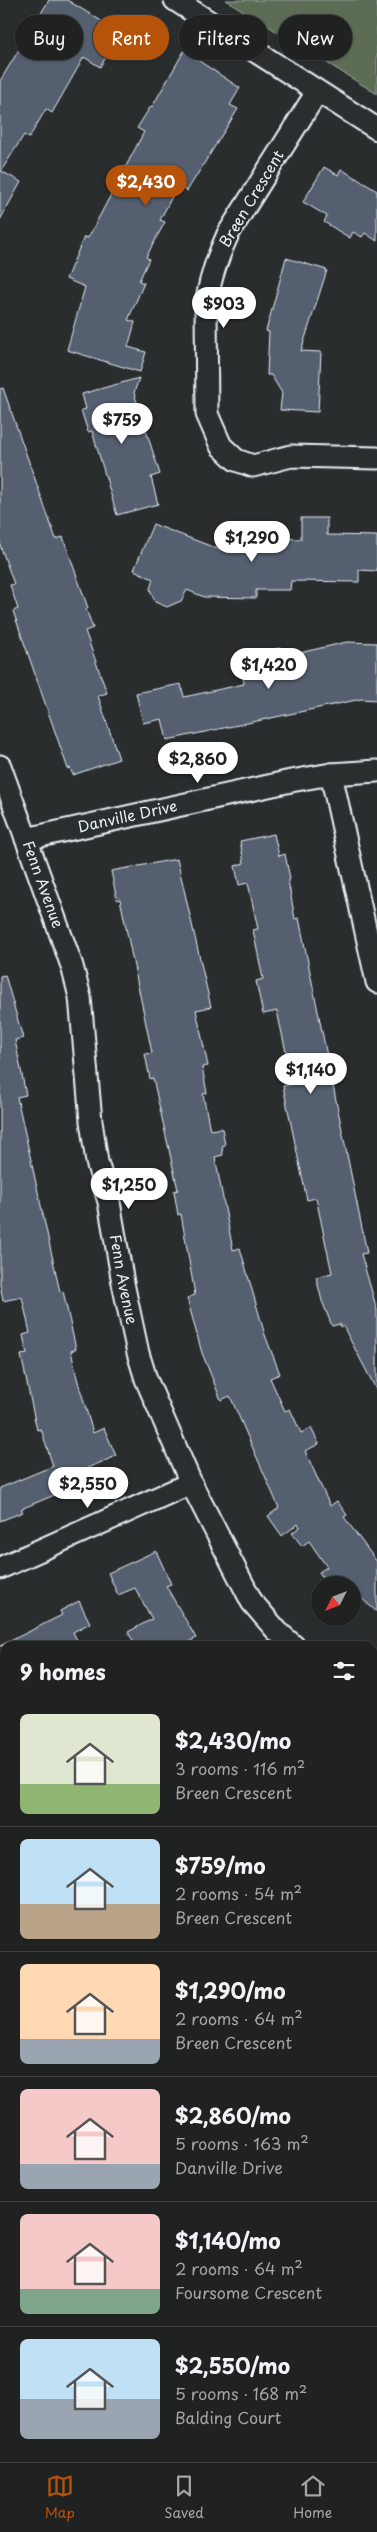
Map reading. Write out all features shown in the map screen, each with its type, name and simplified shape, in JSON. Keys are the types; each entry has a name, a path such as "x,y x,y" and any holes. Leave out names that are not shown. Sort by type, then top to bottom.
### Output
{"street":[{"path":"174,0 377,129"},
{"name":"Breen Crescent","path":"317,92 228,234 218,256 207,294 207,414 221,446 236,460 253,466 291,456 377,458"},
{"name":"Fenn Avenue","path":"0,766 72,966 80,997 90,1121 97,1162 109,1202 138,1353 146,1379 191,1484 252,1602 288,1641"},
{"name":"Danville Drive","path":"26,839 331,774 377,771"},
{"path":"331,774 377,982"},
{"path":"0,1568 191,1484"}],"green space":[{"path":"226,0 377,0 377,94 322,60 352,60 352,15 278,15 278,32 268,26 268,15 250,15"}],"building":[{"path":"49,0 67,0 93,16 93,60 104,60 100,67 84,57 83,59 83,15 40,15"},
{"path":"15,56 15,60 82,60 52,113 46,109 29,138 24,135 1,171 21,182 0,220 0,81"},
{"path":"179,60 198,60 240,88 230,105 238,109 187,191 178,185 160,220 165,222 146,257 149,259 139,281 144,283 128,320 135,322 128,347 146,352 140,372 67,350 85,287 66,279 84,237 88,238 144,132 137,128 152,107"},
{"path":"324,167 338,175 341,169 377,191 377,241 365,233 362,237 353,232 350,238 324,222 327,216 303,202"},
{"path":"286,258 327,270 301,351 321,352 318,412 280,410 282,393 271,375 267,375 269,332 266,331"},
{"path":"139,378 134,393 160,474 151,477 158,504 117,515 92,431 88,432 81,410 86,409 82,394"},
{"path":"3,388 56,539 63,537 88,608 86,609 93,628 85,631 107,693 98,696 119,759 73,775 70,768 68,769 13,611 18,609 10,585 14,584 0,545 0,389"},
{"path":"301,518 327,518 327,535 377,536 377,571 359,570 359,582 291,581 290,590 256,590 256,598 204,597 187,590 181,601 167,607 155,602 150,589 153,579 134,570 153,524 218,549 266,550 266,538 301,539"},
{"path":"347,642 377,643 377,700 361,699 167,740 162,719 143,723 136,693 181,684 184,697 244,684 241,656 280,648 282,657"},
{"path":"274,834 279,856 285,854 295,919 299,918 367,1253 361,1254 377,1310 377,1391 343,1326 341,1327 340,1324 332,1326 322,1301 316,1277 332,1273 316,1198 307,1200 296,1148 283,1086 293,1084 277,1011 263,1014 256,981 263,979 253,930 258,929 248,883 239,885 235,866 244,863 240,841"},
{"path":"177,859 211,1007 196,1010 208,1066 202,1067 207,1093 203,1094 210,1130 222,1128 225,1145 222,1146 223,1155 215,1157 233,1250 240,1248 265,1335 280,1374 270,1378 285,1411 290,1409 301,1433 311,1428 319,1444 305,1451 330,1506 337,1501 347,1515 344,1517 377,1562 377,1612 361,1598 361,1576 322,1576 319,1572 327,1567 309,1541 302,1546 292,1533 300,1527 298,1524 282,1536 268,1516 279,1508 230,1396 221,1400 202,1353 187,1298 195,1295 181,1214 178,1215 174,1191 178,1190 153,1078 150,1079 145,1054 152,1053 120,899 117,900 111,871"},
{"path":"5,975 23,1038 15,1040 26,1095 17,1097 60,1292 63,1291 76,1349 71,1351 77,1378 93,1433 104,1428 116,1456 85,1469 90,1480 21,1509 23,1512 0,1521 0,1488 53,1466 41,1429 37,1430 21,1355 27,1354 23,1335 30,1333 22,1297 3,1301 0,1284 0,976"},
{"path":"156,1551 171,1584 166,1586 196,1638 190,1641 133,1641 128,1632 152,1619 135,1588 118,1595 108,1573"},
{"path":"79,1601 90,1623 73,1632 78,1641 10,1641 62,1615 60,1611"}]}
